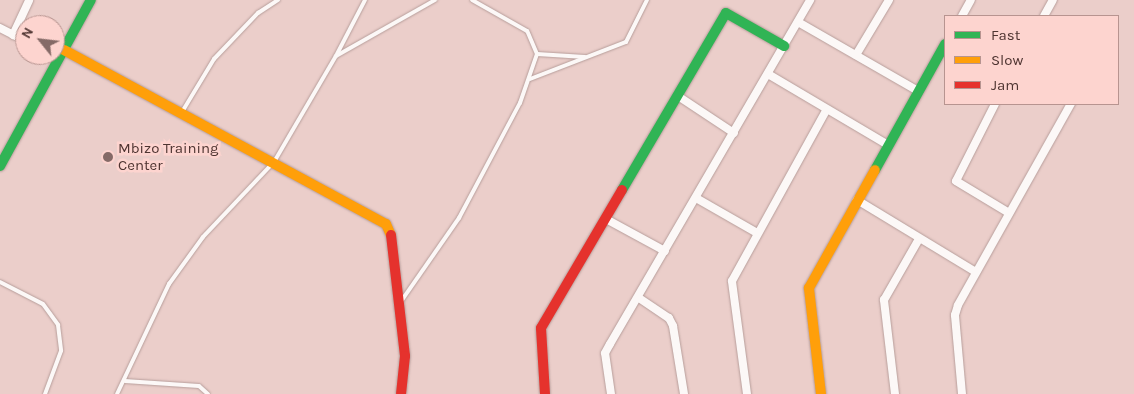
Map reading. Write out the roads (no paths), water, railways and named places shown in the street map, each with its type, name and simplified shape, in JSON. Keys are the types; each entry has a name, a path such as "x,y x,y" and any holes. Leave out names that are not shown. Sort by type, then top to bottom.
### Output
{"street":[{"path":"0,28 13,35 29,0"},
{"path":"65,44 92,0"},
{"path":"611,394 605,353 639,298 810,0"},
{"path":"856,55 889,0"},
{"path":"963,15 971,0"},
{"path":"1045,15 1053,0"},
{"path":"545,394 539,350 541,328 726,13 784,46"},
{"path":"798,22 918,91"},
{"path":"821,394 809,288 944,46"},
{"path":"65,58 181,113 386,224 395,243 404,356 401,394"},
{"path":"0,166 53,65"},
{"path":"768,74 888,145"},
{"path":"678,96 734,133"},
{"path":"994,105 956,181 1009,213"},
{"path":"962,394 954,315 976,272 1070,105"},
{"path":"748,394 732,281 827,109"},
{"path":"696,198 757,234"},
{"path":"858,200 919,239 976,272"},
{"path":"606,219 665,251"},
{"path":"895,394 884,300 919,239"},
{"path":"639,298 669,318 673,326 684,394"}],"lane":[{"path":"181,113 214,59 258,13 278,0"},
{"path":"117,394 125,381 169,284 203,237 274,162 336,56 365,0"},
{"path":"336,56 435,0"},
{"path":"399,304 459,218 530,79 537,54 527,31 472,0"},
{"path":"530,79 626,42 647,0"},
{"path":"537,54 585,57"},
{"path":"0,282 43,304 58,325 61,351 45,394"},
{"path":"125,381 200,386 208,394"}],"place":[{"name":"Mbizo Training Center","path":"108,157"}]}
